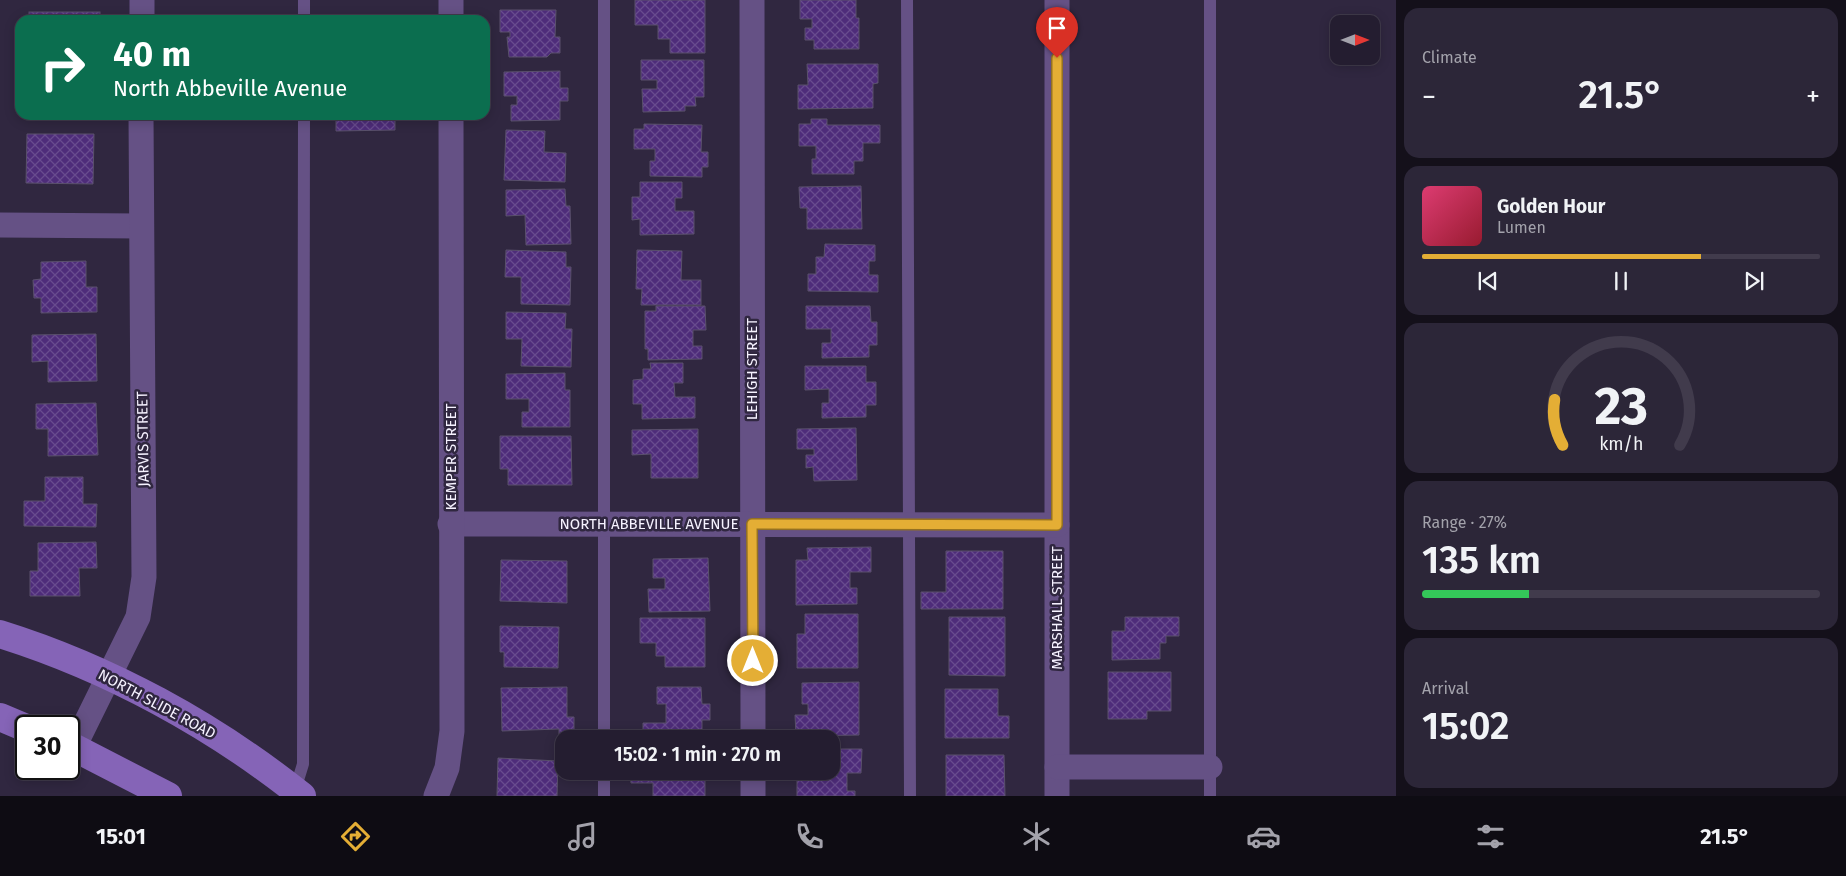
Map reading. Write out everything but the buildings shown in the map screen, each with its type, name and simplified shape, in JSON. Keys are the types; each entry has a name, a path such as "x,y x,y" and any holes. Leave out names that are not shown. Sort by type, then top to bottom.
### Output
{"main road":[{"name":"NORTH SLIDE ROAD","path":"0,634 108,677 210,731 299,793"},
{"path":"0,717 15,723"},
{"path":"80,751 168,796"}],"street":[{"path":"142,0 142,15"},
{"path":"451,0 451,15"},
{"name":"LEHIGH STREET","path":"752,0 753,730"},
{"name":"MARSHALL STREET","path":"1057,0 1057,796"},
{"name":"JARVIS STREET","path":"80,729 138,617 144,576 140,226 141,120"},
{"name":"KEMPER STREET","path":"436,796 447,768 451,741 451,120"},
{"path":"0,225 140,226"},
{"name":"NORTH ABBEVILLE AVENUE","path":"450,524 1057,525"},
{"path":"1057,768 1210,767"},
{"path":"753,780 753,796"}],"lane":[{"path":"304,0 304,15"},
{"path":"604,0 604,730"},
{"path":"907,0 910,796"},
{"path":"1210,0 1210,796"},
{"path":"299,793 303,764 304,120"},
{"path":"604,780 604,796"}],"route":[{"path":"753,661 752,524 1057,525 1057,58"}]}
